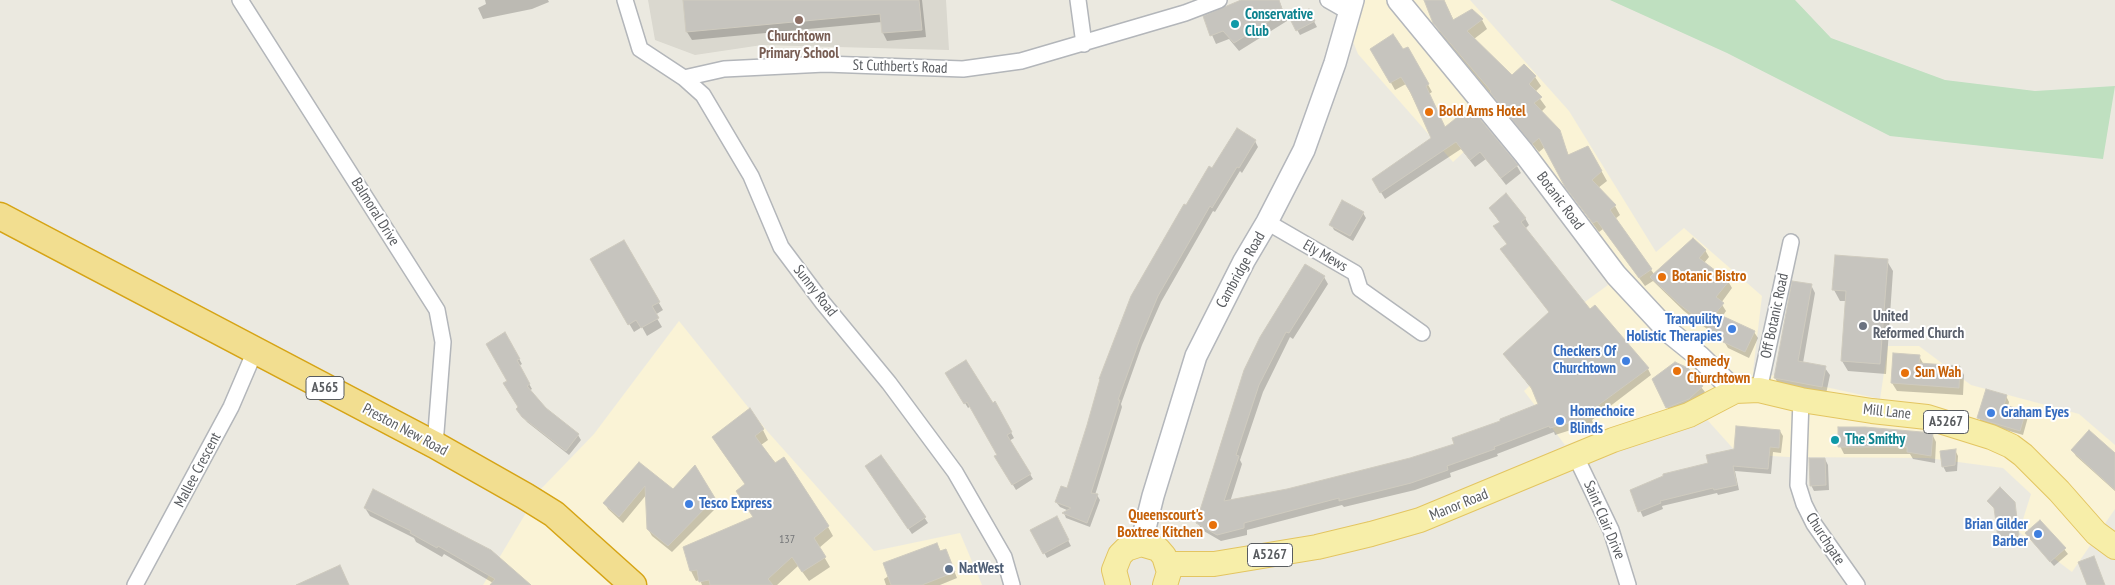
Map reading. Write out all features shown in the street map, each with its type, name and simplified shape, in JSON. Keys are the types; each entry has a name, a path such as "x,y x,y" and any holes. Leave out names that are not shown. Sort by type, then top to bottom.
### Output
{"highway":[{"name":"Preston New Road","path":"0,216 435,445 554,514 633,585"}],"main road":[{"name":"Botanic Road","path":"1398,0 1524,153 1616,275 1669,332 1700,357 1735,391"},
{"name":"Cambridge Road","path":"1141,544 1153,496 1196,356 1244,261 1267,222 1304,150 1335,63 1351,6"},
{"name":"Mill Lane","path":"1735,391 1759,390 1801,400 1928,417 1964,427 2004,443 2036,466 2096,533 2115,547"},
{"name":"Manor Road","path":"1141,544 1158,550 1164,556 1166,575 1214,564 1317,547 1371,534 1420,520 1614,440 1689,415 1735,391"},
{"path":"1110,583 1120,554 1126,549 1141,544"}],"street":[{"name":"Balmoral Drive","path":"240,0 437,310 443,342 435,445"},
{"name":"Sunny Road","path":"625,0 640,49 684,78 703,95 750,176 781,247 823,303 889,383 955,472 1004,557 1012,585"},
{"path":"1078,0 1084,44"},
{"name":"St Cuthbert's Road","path":"684,78 724,69 825,64 964,69 1021,61 1084,44 1184,13 1219,0"},
{"path":"1328,0 1351,6"},
{"name":"Ely Mews","path":"1267,222 1355,273 1360,289 1422,333"},
{"name":"Off Botanic Road","path":"1759,390 1791,242"},
{"name":"Mallee Crescent","path":"135,585 231,407 255,351"},
{"name":"Churchgate","path":"1801,400 1798,485 1804,504 1814,524 1857,585"},
{"name":"Saint Clair Drive","path":"1576,457 1612,530 1628,585"}],"shaded area":[{"name":"Churchtown Primary School","path":"648,0 946,0 949,50 762,45 695,55 655,40"},
{"path":"1336,0 1470,0 1569,111 1656,252 1684,228 1762,296 1753,371 1880,399 1888,346 1919,346 1971,385 2079,414 2115,445 2115,509 2072,572 2019,532 2031,494 2003,468 1928,458 1788,457 1738,454 1692,403 1565,445 1524,391 1572,346 1556,323 1608,285 1573,233 1493,125 1453,162 1358,54"},
{"path":"679,321 768,432 874,551 960,533 982,585 483,585 539,491 594,434"}],"green space":[{"path":"1610,0 1795,0 1831,38 1945,80 2035,91 2115,86 2103,159 1890,136 1727,53"}],"building":[{"path":"683,0 919,0 922,30 882,33 880,14 686,32"},
{"name":"Conservative Club","path":"1241,0 1279,0 1283,12 1234,43 1223,31 1210,36 1203,16"},
{"path":"1424,0 1444,0 1453,20 1472,9 1483,19 1467,31 1512,75 1524,64 1536,76 1529,84 1542,97 1534,103 1560,130 1568,155 1588,146 1602,171 1592,180 1616,205 1610,210 1652,269 1639,278 1597,221 1593,223 1565,187 1539,138 1532,144 1491,91 1433,23"},
{"path":"1309,9 1315,21 1296,31 1290,19"},
{"name":"Bold Arms Hotel","path":"1393,34 1403,49 1408,47 1429,84 1426,86 1445,127 1470,107 1518,165 1501,178 1480,152 1470,160 1456,142 1380,193 1372,179 1431,138 1411,93 1401,77 1390,83 1370,49"},
{"path":"1237,128 1256,140 1212,208 1210,206 1158,296 1118,400 1120,400 1091,493 1098,494 1087,523 1062,513 1071,508 1055,502 1061,486 1067,488 1099,379 1131,296 1184,204 1186,205 1209,166 1212,168"},
{"path":"1506,193 1526,218 1521,222 1590,309 1595,305 1649,368 1589,412 1590,417 1550,428 1549,426 1494,447 1495,449 1447,466 1448,470 1411,483 1339,501 1339,498 1244,523 1244,528 1217,535 1196,523 1244,370 1260,337 1305,264 1325,276 1289,333 1286,332 1259,385 1236,455 1239,456 1224,501 1287,489 1410,458 1454,444 1452,438 1500,421 1500,419 1538,404 1531,387 1503,354 1549,312 1500,249 1507,244 1493,226 1500,222 1489,208"},
{"path":"1342,200 1364,212 1350,236 1329,225"},
{"path":"1693,238 1706,250 1699,258 1729,281 1716,297 1724,303 1716,313 1755,331 1745,352 1723,342 1724,339 1679,304 1650,277"},
{"path":"624,240 660,302 652,306 659,318 641,328 636,320 628,325 590,259"},
{"name":"United Reformed Church","path":"1835,255 1888,259 1880,364 1841,361 1846,291 1832,290"},
{"path":"1792,281 1812,284 1798,361 1826,366 1822,387 1774,378"},
{"path":"505,332 520,359 517,360 530,384 527,386 546,408 579,434 566,451 522,417 516,409 518,407 503,383 507,381 486,344"},
{"path":"1893,353 1920,355 1919,363 1960,366 1959,388 1891,383"},
{"path":"966,360 993,403 995,401 1012,432 1007,435 1031,474 1012,485 994,456 997,455 967,402 964,404 945,373"},
{"path":"1675,362 1688,368 1703,386 1689,399 1666,408 1652,379"},
{"path":"1986,389 2007,395 2004,405 2026,411 2020,431 1977,418"},
{"path":"750,408 764,429 755,436 775,463 784,457 829,526 814,538 826,557 802,572 792,557 768,579 773,585 710,585 709,580 699,582 697,570 690,571 683,547 753,517 736,491 745,484 712,437"},
{"path":"1736,426 1780,430 1779,448 1770,447 1768,469 1733,466 1737,485 1714,490 1713,488 1660,501 1661,503 1638,512 1630,490 1663,476 1663,474 1708,463 1706,455 1734,449"},
{"path":"1838,427 1865,427 1933,433 1931,456 1907,452 1907,447 1838,447"},
{"path":"2089,430 2115,453 2115,490 2071,450"},
{"path":"1956,449 1955,465 1942,467 1940,451"},
{"path":"881,455 926,517 908,529 865,466"},
{"path":"1809,458 1825,458 1826,485 1810,486"},
{"path":"639,462 673,489 695,465 715,498 668,546 647,529 645,486 619,517 603,503"},
{"path":"2000,487 2015,502 2019,535 1998,538 1994,508 1987,501"},
{"path":"373,489 491,550 531,585 490,585 495,579 438,546 437,548 410,533 411,531 364,508"},
{"path":"1057,516 1069,540 1043,554 1030,530"},
{"path":"2040,520 2066,548 2050,562 2025,533"},
{"path":"937,543 940,551 946,549 955,572 922,585 891,585 883,563"},
{"path":"2094,556 2105,585 2087,585 2078,562"},
{"path":"340,565 349,585 296,585"}],"place":[{"name":"Churchtown Primary School","path":"799,20"},
{"name":"Conservative Club","path":"1235,24"},
{"name":"Bold Arms Hotel","path":"1429,112"},
{"name":"Botanic Bistro","path":"1662,277"},
{"name":"United Reformed Church","path":"1863,326"},
{"name":"Tranquility Holistic Therapies","path":"1732,329"},
{"name":"Checkers Of Churchtown","path":"1626,361"},
{"name":"Remedy Churchtown","path":"1677,371"},
{"name":"Sun Wah","path":"1905,373"},
{"name":"Graham Eyes","path":"1991,413"},
{"name":"Homechoice Blinds","path":"1560,421"},
{"name":"The Smithy","path":"1835,440"},
{"name":"Tesco Express","path":"689,504"},
{"name":"Queenscourt's Boxtree Kitchen","path":"1213,525"},
{"name":"Brian Gilder Barber","path":"2038,534"},
{"name":"NatWest","path":"949,569"}]}
